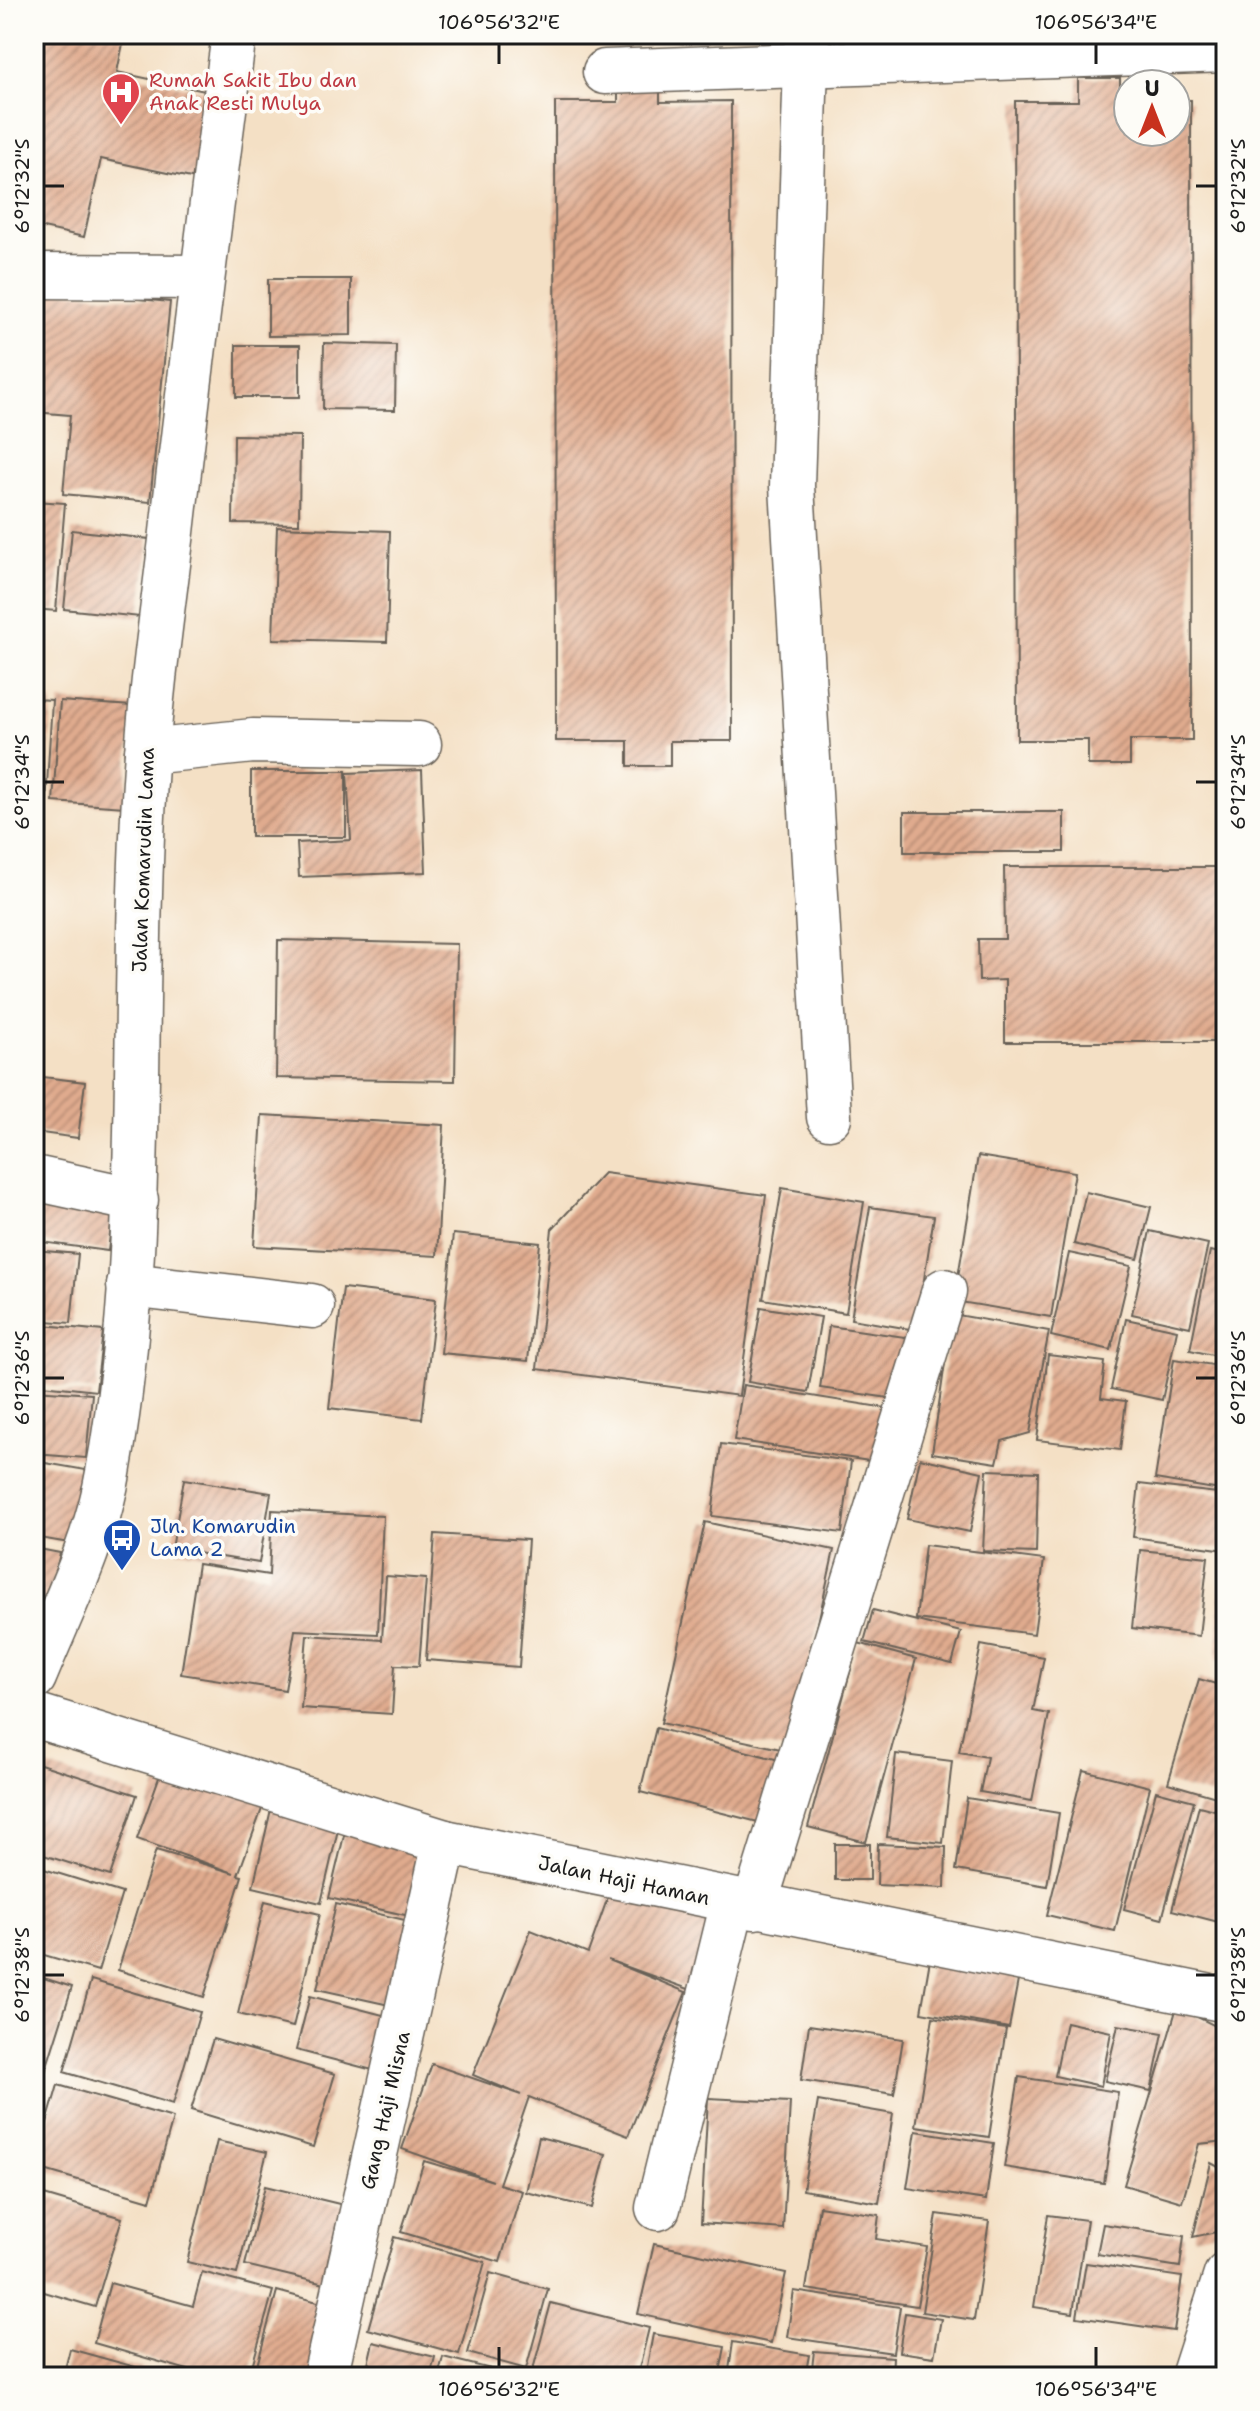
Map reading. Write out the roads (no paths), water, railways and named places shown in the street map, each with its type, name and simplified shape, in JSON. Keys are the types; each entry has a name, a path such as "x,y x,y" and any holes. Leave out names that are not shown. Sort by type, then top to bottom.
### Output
{"street":[{"name":"Jalan Komarudin Lama","path":"34,1677 83,1557 108,1476 136,1200 138,889 147,752 201,277 234,34"},
{"path":"807,50 792,486 829,1117"},
{"path":"605,72 807,50 1226,50"},
{"path":"34,276 201,277"},
{"path":"147,752 253,741 419,744"},
{"path":"34,1178 136,1200"},
{"path":"129,1285 312,1306"},
{"path":"658,2208 743,1904 944,1291"},
{"name":"Jalan Haji Haman","path":"34,1715 445,1842 1226,2000"},
{"name":"Gang Haji Misna","path":"325,2377 445,1842"},
{"path":"1193,2377 1226,2275"}],"place":[{"name":"Rumah Sakit Ibu dan Anak Resti Mulya","path":"121,126"},
{"name":"Jln. Komarudin Lama 2","path":"122,1572"}]}
